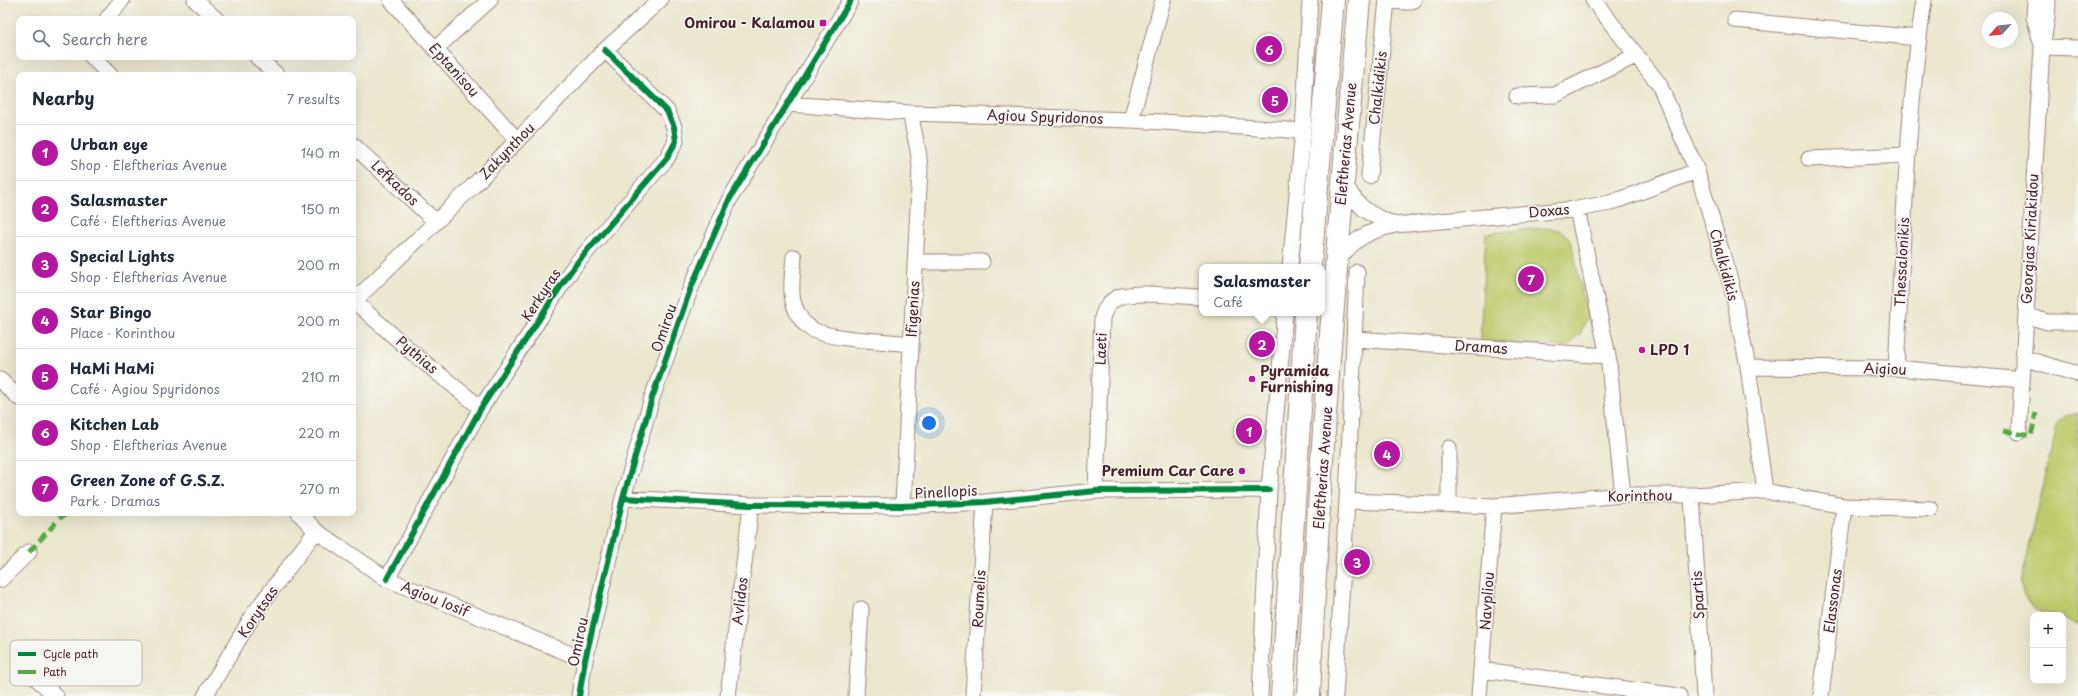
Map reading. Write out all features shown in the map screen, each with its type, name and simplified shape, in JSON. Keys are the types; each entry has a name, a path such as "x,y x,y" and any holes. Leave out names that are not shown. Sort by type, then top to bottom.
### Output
{"highway":[{"name":"Eleftherias Avenue","path":"1310,264 1333,0"},
{"name":"Eleftherias Avenue","path":"1309,696 1329,369 1343,181 1359,0"},
{"name":"Eleftherias Avenue","path":"1282,696 1306,316"}],"street":[{"path":"109,16 122,0"},
{"path":"195,0 213,16"},
{"name":"Eptanisou","path":"391,0 517,140"},
{"path":"435,49 490,0"},
{"name":"Zakynthou","path":"356,300 436,222 605,50 660,0"},
{"name":"Omirou","path":"579,696 585,660 622,498 652,398 690,290 729,200 851,0"},
{"path":"1131,120 1163,0"},
{"path":"1290,264 1303,131 1310,0"},
{"name":"Chalkidikis","path":"1369,176 1387,0 1407,2 1414,0"},
{"name":"Chalkidikis","path":"1593,0 1635,56 1659,84 1697,171 1731,283 1748,367 1765,492"},
{"name":"Thessalonikis","path":"1896,368 1908,155 1918,38 1924,0"},
{"name":"Georgias Kiriakidou","path":"2035,0 2034,16 2042,46"},
{"name":"Georgias Kiriakidou","path":"2019,432 2042,46 2047,18 2048,0"},
{"path":"1735,20 1918,38"},
{"path":"2042,46 2078,48"},
{"name":"Kerkyras","path":"387,579 481,408 576,264 667,158 676,141 674,127 667,111 605,50"},
{"path":"1517,96 1555,95 1635,56"},
{"path":"95,60 107,72"},
{"path":"260,60 274,72"},
{"name":"Agiou Spyridonos","path":"788,104 910,113 1131,120 1303,131"},
{"name":"Ifigenias","path":"903,506 920,159 910,113"},
{"name":"Lefkados","path":"356,148 436,222"},
{"path":"1809,160 1908,155"},
{"name":"Doxas","path":"1338,260 1355,240 1366,233 1395,225 1577,209 1610,203 1697,171"},
{"name":"Doxas","path":"1343,181 1360,207 1368,214 1395,225"},
{"path":"1577,209 1608,356 1623,495"},
{"path":"794,257 792,294 795,309 802,321 812,330 826,334 911,344"},
{"path":"915,262 982,262"},
{"path":"1335,696 1347,501 1357,272"},
{"name":"Laeti","path":"1096,491 1102,318 1105,310 1114,300 1129,294 1199,297"},
{"name":"Pythias","path":"356,304 414,354 481,408"},
{"path":"2026,315 2047,322 2078,322"},
{"path":"1260,696 1270,490 1285,316"},
{"name":"Dramas","path":"1355,339 1608,356"},
{"path":"2023,358 2078,374"},
{"name":"Aigiou","path":"1748,367 1896,368 2022,380"},
{"path":"0,380 16,395"},
{"path":"1449,448 1449,504"},
{"name":"Pinellopis","path":"622,498 751,505 903,506 985,502 1096,491 1270,490"},
{"name":"Korinthou","path":"1347,501 1494,506 1623,495 1692,495 1765,492 1844,506 1931,509"},
{"name":"Spartis","path":"1692,495 1704,696"},
{"name":"Roumelis","path":"973,696 985,502"},
{"name":"Avlidos","path":"729,696 751,505"},
{"name":"Navpliou","path":"1479,696 1494,506"},
{"name":"Elassonas","path":"1821,696 1844,506"},
{"name":"Agiou Iosif","path":"302,516 316,531 387,579 585,660"},
{"name":"Korytsas","path":"205,696 255,612 316,531"},
{"path":"0,580 29,552"},
{"path":"856,696 861,609"},
{"path":"1482,670 1678,696"},
{"path":"45,686 56,696"}],"green space":[{"path":"1544,228 1560,230 1571,240 1587,317 1580,334 1567,347 1480,341 1486,233"},
{"path":"2078,412 2078,625 2066,620 2066,612 2044,612 2034,608 2025,598 2022,591 2021,582 2058,422 2064,416"}],"marked path":[{"path":"2003,431 2031,436 2036,413"},
{"path":"29,552 63,516"}],"cycle path":[{"path":"579,696 585,660 623,498 652,398 690,290 729,200 851,0"},
{"path":"387,579 481,408 568,275 667,158 676,141 674,127 667,111 605,50"},
{"path":"623,498 751,505 903,506 985,502 1096,491 1269,490"}],"place":[{"name":"Omirou - Kalamou","path":"823,23"},
{"name":"Kitchen Lab","path":"1269,49"},
{"name":"HaMi HaMi","path":"1275,100"},
{"name":"Green Zone of G.S.Z.","path":"1531,279"},
{"name":"Salasmaster","path":"1262,344"},
{"name":"LPD 1","path":"1642,350"},
{"name":"Pyramida Furnishing","path":"1252,379"},
{"name":"Urban eye","path":"1249,431"},
{"name":"Star Bingo","path":"1387,454"},
{"name":"Premium Car Care","path":"1242,471"},
{"name":"Special Lights","path":"1357,562"}]}
